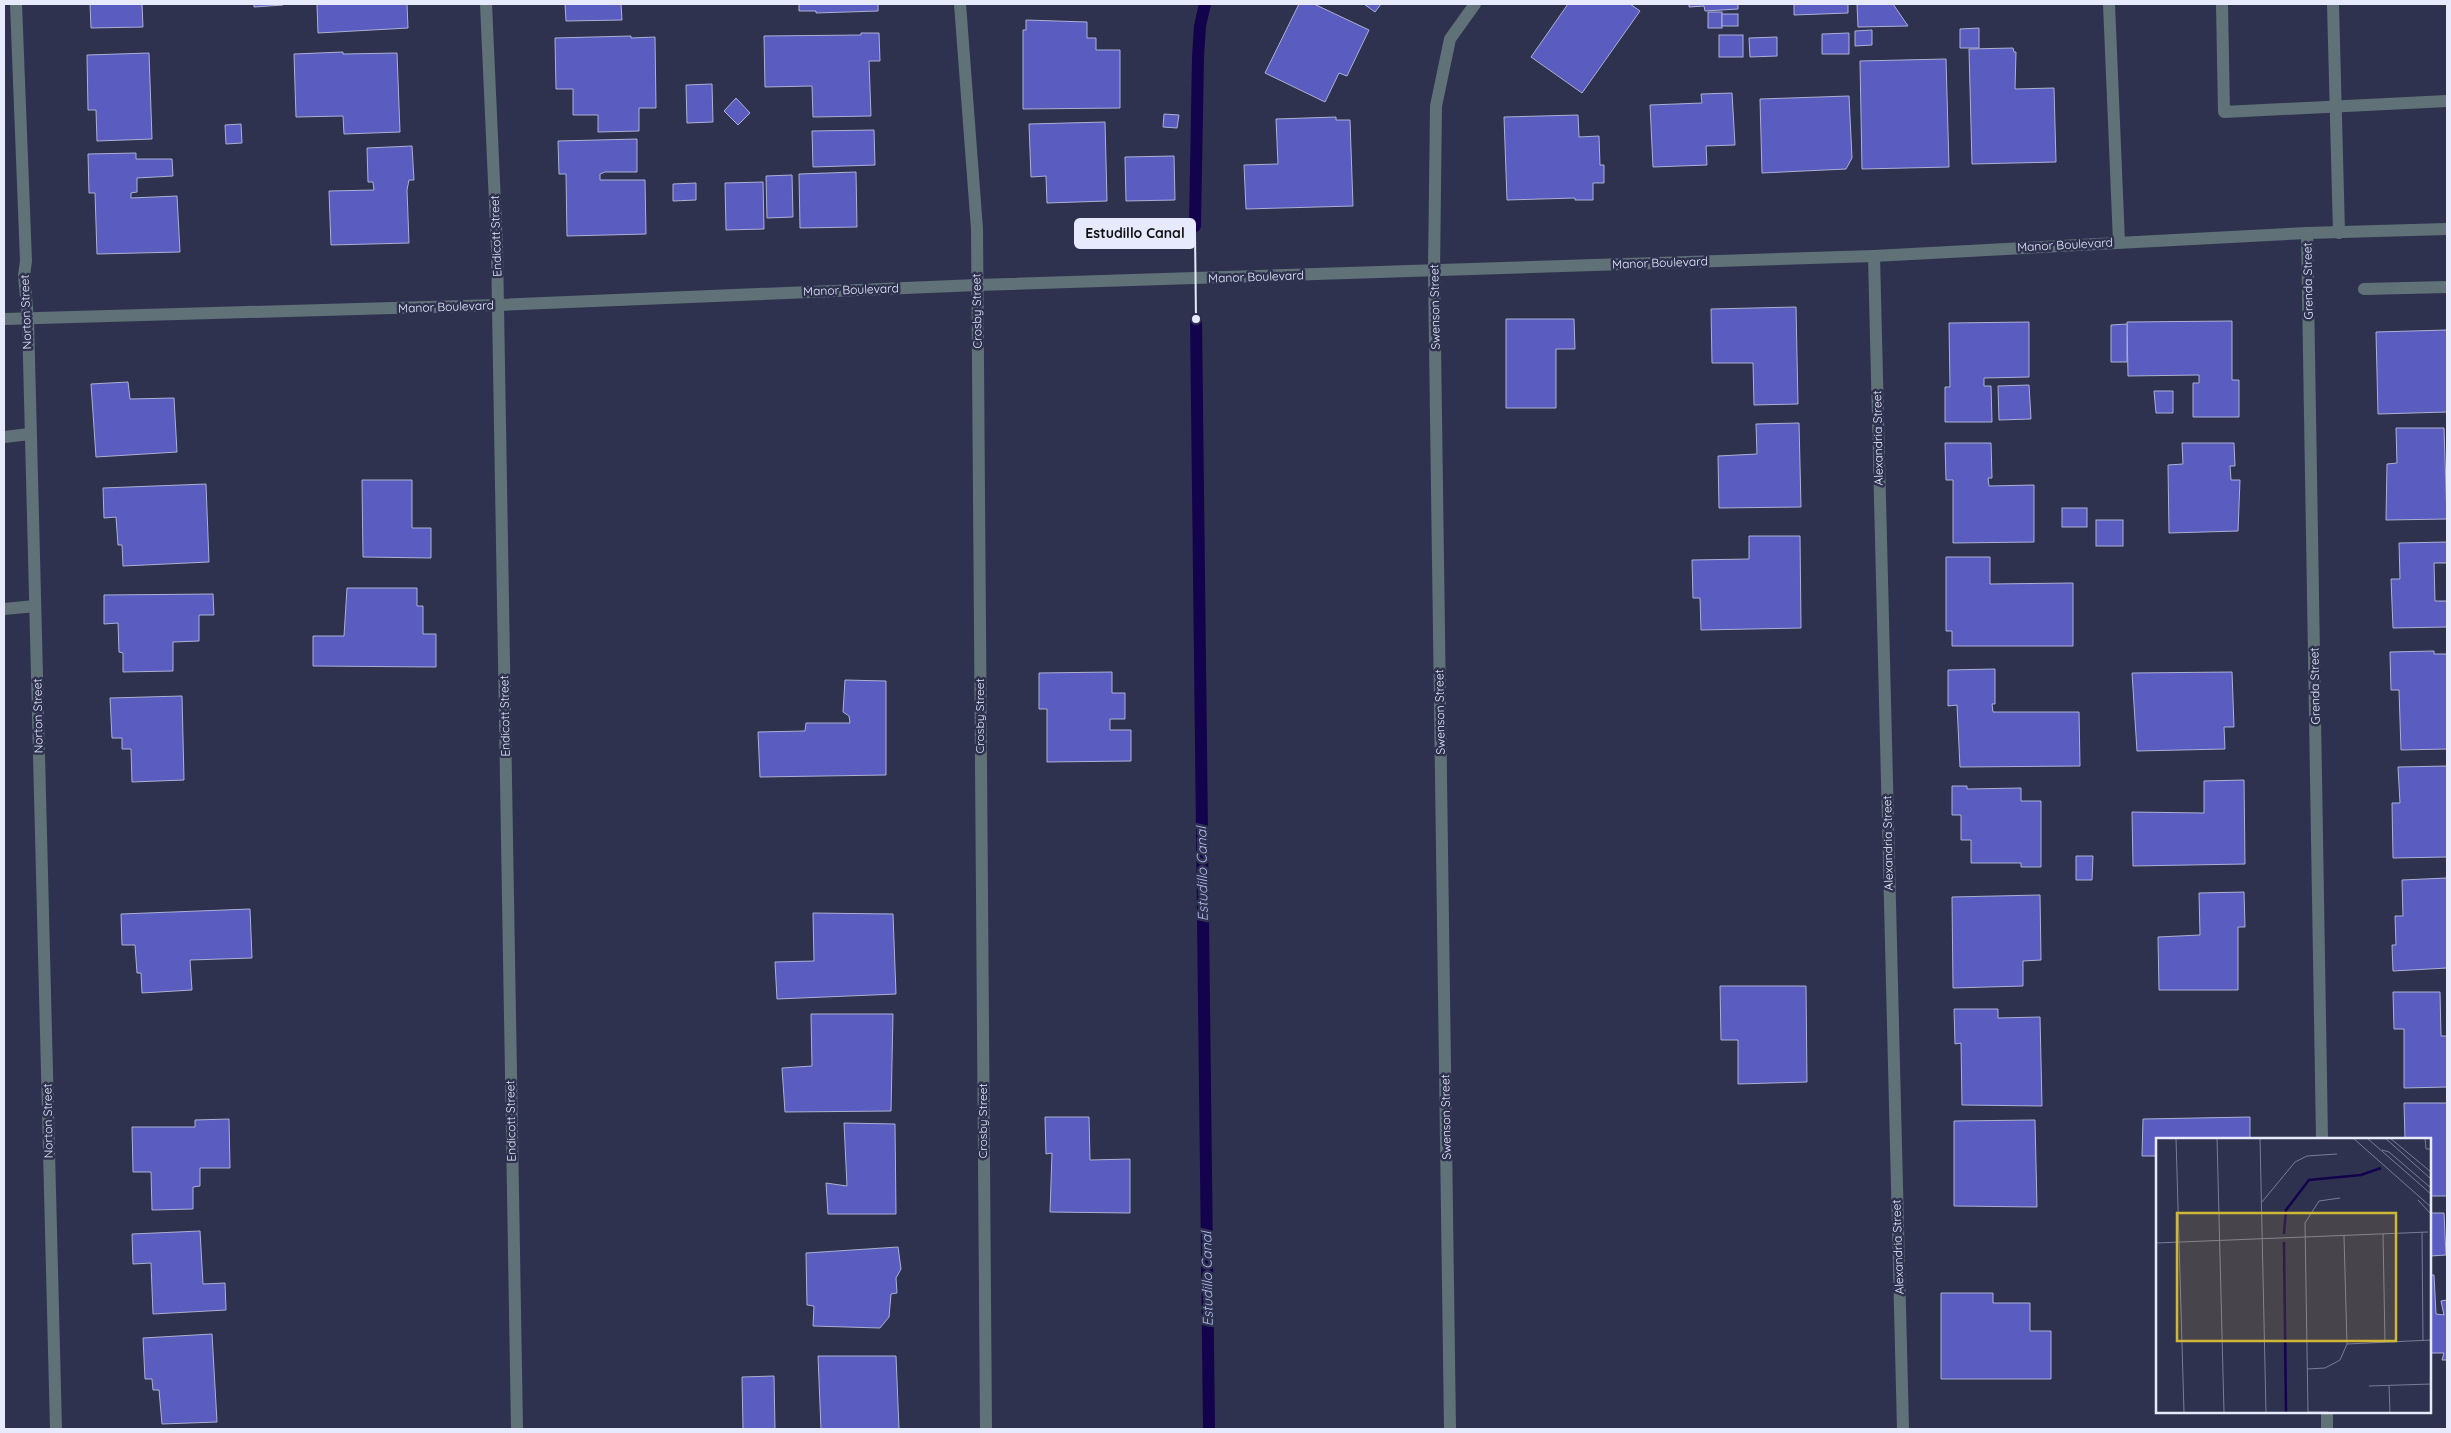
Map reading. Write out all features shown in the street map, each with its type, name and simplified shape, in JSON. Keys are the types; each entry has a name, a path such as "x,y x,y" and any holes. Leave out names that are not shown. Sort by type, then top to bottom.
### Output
{"street":[{"name":"Norton Street","path":"16,4 26,261 24,275 28,319 56,1429"},
{"name":"Endicott Street","path":"486,4 497,248 517,1429"},
{"name":"Crosby Street","path":"960,4 977,229 986,1429"},
{"name":"Swenson Street","path":"1450,1429 1434,272 1436,106 1450,39 1475,4"},
{"path":"2109,4 2119,242"},
{"path":"2222,4 2224,112 2447,101"},
{"path":"2333,4 2339,233"},
{"name":"Manor Boulevard","path":"4,319 497,305 977,285 1434,272 1874,256 2307,233 2447,229"},
{"name":"Grenda Street","path":"2307,233 2322,1138"},
{"name":"Alexandria Street","path":"1874,256 1903,1429"},
{"path":"2364,289 2447,287"},
{"path":"4,437 30,434"},
{"path":"4,608 35,606"},
{"path":"2327,1413 2328,1429"}],"building":[{"path":"90,4 142,4 143,27 91,28"},
{"path":"254,4 283,4 283,5 254,7"},
{"path":"317,4 407,4 408,28 318,33"},
{"path":"565,4 621,4 622,20 566,21"},
{"path":"799,4 878,4 878,11 816,13 816,11 799,11"},
{"path":"1299,4 1314,4 1369,30 1347,76 1339,73 1325,102 1265,73"},
{"path":"1364,4 1381,4 1375,12"},
{"path":"1568,4 1630,4 1640,11 1582,93 1531,57"},
{"path":"1689,4 1738,4 1738,9 1705,11 1704,6 1689,7"},
{"path":"1794,4 1848,4 1848,13 1794,15"},
{"path":"1857,4 1893,4 1908,26 1858,27"},
{"path":"1708,12 1722,12 1722,28 1708,28"},
{"path":"1722,14 1738,14 1738,26 1722,26"},
{"path":"1026,20 1087,22 1087,38 1096,38 1096,50 1120,50 1120,108 1023,109 1023,30 1026,30"},
{"path":"1979,28 1979,48 1960,48 1960,29"},
{"path":"1872,30 1872,45 1855,46 1855,31"},
{"path":"861,33 879,33 880,61 869,61 871,116 813,117 812,86 765,87 764,36 861,35"},
{"path":"1849,33 1849,54 1822,54 1822,34"},
{"path":"1719,35 1743,35 1743,57 1719,57"},
{"path":"631,36 631,38 655,37 656,108 639,108 639,131 598,132 598,115 573,115 573,89 556,89 555,38"},
{"path":"1777,37 1777,56 1750,57 1749,38"},
{"path":"2013,48 2014,52 2016,52 2015,89 2054,88 2056,162 1972,164 1969,49"},
{"path":"343,52 343,54 397,53 400,132 344,134 343,116 296,117 294,54"},
{"path":"149,53 152,139 97,141 96,110 88,110 87,55"},
{"path":"1946,59 1949,167 1862,169 1860,61"},
{"path":"712,84 713,122 687,123 686,85"},
{"path":"1732,93 1735,145 1706,146 1707,165 1653,167 1650,105 1702,103 1701,94"},
{"path":"1849,96 1852,158 1846,169 1762,173 1760,99"},
{"path":"736,98 750,113 738,125 724,111"},
{"path":"1164,114 1179,115 1177,128 1163,127"},
{"path":"1578,115 1579,137 1599,136 1600,165 1604,165 1604,183 1593,183 1593,200 1575,200 1575,198 1507,200 1504,117"},
{"path":"1336,117 1336,120 1350,120 1353,206 1246,209 1244,165 1278,164 1276,119"},
{"path":"1105,122 1107,201 1047,203 1046,176 1031,177 1029,124"},
{"path":"241,124 242,143 226,144 225,125"},
{"path":"874,130 875,165 813,167 812,131"},
{"path":"637,139 637,172 605,172 600,174 600,180 645,180 646,234 567,236 566,174 559,174 558,141"},
{"path":"412,146 414,180 409,180 407,190 409,243 331,245 329,191 374,190 373,182 368,182 367,148"},
{"path":"136,153 136,159 172,159 173,176 137,178 137,192 131,193 131,198 177,196 180,252 97,254 95,193 89,193 88,154"},
{"path":"1174,156 1175,200 1126,201 1125,157"},
{"path":"856,172 857,227 800,228 799,174"},
{"path":"792,175 793,217 767,218 766,176"},
{"path":"763,182 764,229 726,230 725,183"},
{"path":"696,183 696,200 673,201 673,184"},
{"path":"1796,307 1798,404 1754,405 1753,363 1712,363 1711,309"},
{"path":"1506,319 1574,319 1575,349 1556,349 1556,408 1506,408"},
{"path":"2232,321 2232,380 2239,380 2239,417 2193,417 2193,383 2199,383 2199,375 2128,376 2127,322"},
{"path":"2029,322 2029,377 1984,378 1984,386 1991,386 1992,422 1945,422 1945,387 1950,387 1949,323"},
{"path":"2127,324 2127,362 2111,362 2111,325"},
{"path":"2447,330 2447,412 2378,414 2376,332"},
{"path":"128,382 130,399 174,398 177,452 96,457 91,384"},
{"path":"2029,385 2031,419 1999,420 1998,386"},
{"path":"2154,391 2173,391 2173,413 2156,413"},
{"path":"1799,423 1801,507 1719,508 1718,456 1757,454 1756,424"},
{"path":"2396,428 2444,428 2447,519 2386,520 2387,464 2397,463"},
{"path":"1945,443 1991,443 1992,478 1988,478 1989,486 2034,485 2034,542 1953,543 1953,480 1946,480"},
{"path":"2182,443 2234,443 2235,466 2230,466 2231,480 2240,480 2238,531 2169,533 2168,465 2183,464"},
{"path":"362,480 412,480 412,528 431,528 431,558 363,557"},
{"path":"206,484 209,562 123,566 122,545 118,545 116,517 104,518 103,488"},
{"path":"2062,508 2087,508 2087,527 2062,527"},
{"path":"2096,520 2123,520 2123,546 2096,546"},
{"path":"1749,536 1800,536 1801,628 1701,630 1700,598 1693,598 1692,560 1749,559"},
{"path":"2447,542 2447,563 2434,563 2435,601 2447,601 2447,627 2393,628 2391,579 2400,579 2399,543"},
{"path":"1946,557 1990,557 1990,584 2073,583 2073,646 1952,646 1952,631 1946,631"},
{"path":"347,588 417,588 417,606 423,606 423,634 436,634 436,667 313,666 313,636 344,636"},
{"path":"213,594 214,615 199,615 199,641 173,642 173,671 123,672 123,653 119,652 118,623 104,624 104,595"},
{"path":"2434,651 2434,654 2447,654 2447,749 2401,750 2399,690 2391,690 2390,652"},
{"path":"1995,669 1995,704 1992,704 1993,712 2079,712 2080,766 1960,767 1957,705 1948,706 1948,670"},
{"path":"1112,672 1112,693 1125,693 1125,719 1110,719 1110,730 1131,730 1131,761 1047,762 1047,709 1039,709 1039,673"},
{"path":"2232,672 2234,727 2224,727 2225,749 2137,751 2132,673"},
{"path":"845,680 886,681 886,775 760,777 758,732 805,731 806,723 850,723 849,716 843,712"},
{"path":"182,696 184,780 132,782 131,749 122,749 122,738 112,738 110,698"},
{"path":"2447,766 2447,857 2393,858 2392,803 2400,803 2398,767"},
{"path":"2244,780 2245,864 2133,866 2132,812 2204,813 2204,781"},
{"path":"1952,786 1967,786 1967,789 2021,788 2021,801 2041,801 2041,867 2021,867 2021,863 1971,863 1971,840 1961,840 1961,815 1952,815"},
{"path":"2076,856 2093,856 2092,880 2076,880"},
{"path":"2447,878 2447,968 2393,971 2392,945 2396,945 2395,916 2403,916 2402,880"},
{"path":"2244,892 2245,927 2238,927 2238,990 2159,990 2158,937 2200,935 2199,893"},
{"path":"2040,895 2041,960 2023,961 2023,986 1953,988 1952,897"},
{"path":"250,909 252,958 190,960 192,990 142,993 141,973 137,973 135,945 122,945 121,914"},
{"path":"813,913 893,914 896,994 777,999 775,962 814,961"},
{"path":"1720,986 1806,986 1807,1082 1738,1084 1738,1040 1721,1040"},
{"path":"2393,992 2440,992 2441,1036 2447,1036 2447,1087 2404,1088 2404,1029 2394,1029"},
{"path":"1954,1009 1998,1009 1998,1018 2040,1017 2042,1106 1962,1105 1961,1043 1955,1044"},
{"path":"811,1014 893,1014 891,1111 785,1112 782,1068 812,1066"},
{"path":"2404,1103 2447,1103 2447,1196 2431,1196 2431,1138 2405,1138"},
{"path":"1045,1117 1089,1117 1090,1160 1130,1159 1130,1213 1050,1212 1052,1153 1046,1154"},
{"path":"2250,1117 2250,1138 2156,1138 2156,1156 2142,1156 2143,1119"},
{"path":"229,1119 230,1168 200,1168 200,1186 193,1187 193,1209 152,1210 151,1172 133,1172 132,1127 195,1127 195,1120"},
{"path":"2035,1120 2037,1207 1954,1206 1954,1121"},
{"path":"844,1123 895,1124 896,1214 828,1214 826,1183 847,1186"},
{"path":"2431,1213 2444,1213 2446,1255 2431,1256"},
{"path":"200,1231 203,1284 225,1283 226,1310 153,1314 151,1263 133,1264 132,1234"},
{"path":"898,1247 901,1269 896,1278 897,1293 891,1294 889,1317 880,1328 813,1326 814,1306 807,1305 806,1253"},
{"path":"2431,1275 2434,1275 2436,1314 2444,1315 2441,1301 2447,1300 2447,1360 2442,1360 2444,1353 2431,1353"},
{"path":"1941,1293 1993,1293 1993,1303 2030,1303 2030,1331 2051,1331 2051,1379 1941,1379"},
{"path":"212,1334 217,1422 162,1424 159,1390 153,1390 152,1379 145,1379 143,1338"},
{"path":"818,1356 896,1356 899,1429 821,1429"},
{"path":"774,1376 775,1429 743,1429 742,1377"}],"waterway":[{"name":"Estudillo Canal","path":"1195,226 1198,57 1200,26 1205,4"},
{"name":"Estudillo Canal","path":"1196,319 1209,1429"}],"place":[{"name":"Estudillo Canal","path":"1196,319"}]}
